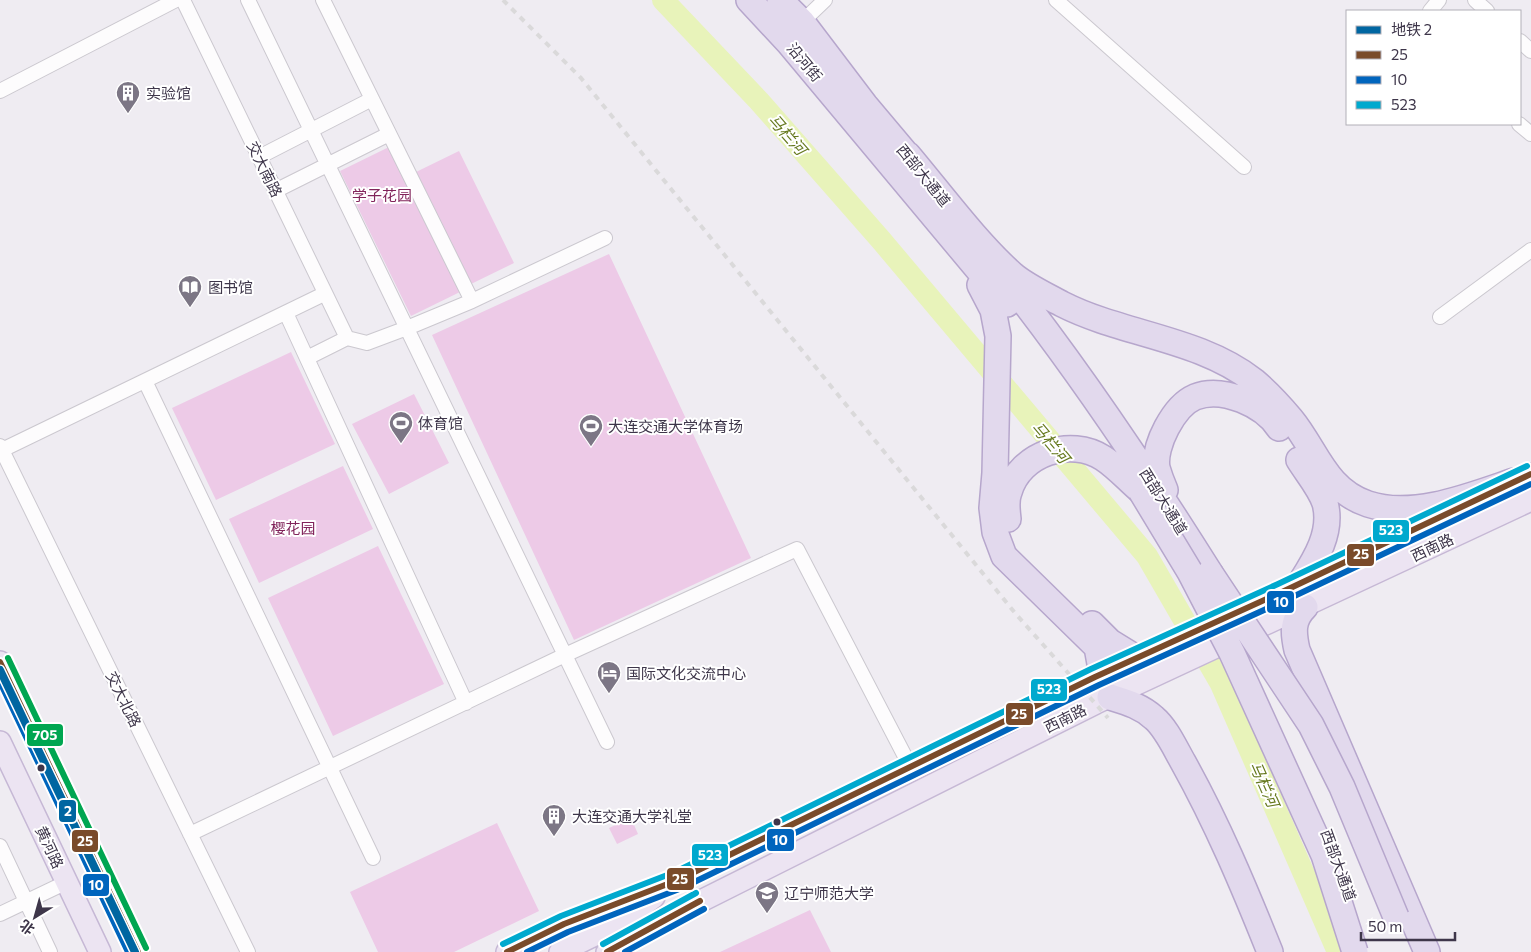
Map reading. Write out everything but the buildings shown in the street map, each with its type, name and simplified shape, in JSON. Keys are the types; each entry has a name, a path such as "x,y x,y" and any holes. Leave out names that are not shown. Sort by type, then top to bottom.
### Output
{"highway":[{"name":"沿河街","path":"749,0 861,115"},
{"name":"沿河街","path":"780,0 802,22 861,115"},
{"name":"西部大通道","path":"861,115 908,156 1049,333 1141,463 1210,573 1336,850 1369,952"},
{"name":"西部大通道","path":"861,115 908,184 1038,341 1141,491 1190,572 1232,653 1324,855 1355,952"},
{"path":"908,156 1014,276 1063,304 1117,325 1224,360 1255,382 1292,420 1318,463 1341,489 1365,503 1385,509 1412,509 1467,497 1523,477"},
{"path":"908,184 983,289 993,310 998,336 995,473 992,508 995,532 1004,556 1097,647 1101,668 1095,677"},
{"path":"1178,522 1157,466 1161,440 1166,427 1177,411 1194,398 1214,394 1234,398 1261,409 1278,425 1325,503 1327,524 1319,553 1301,582"},
{"path":"1140,656 1110,642 1014,542 1009,524 1008,493 1015,478 1029,463 1044,453 1063,448 1078,448 1103,458 1141,491"},
{"path":"1210,573 1311,725 1342,787 1410,952"},
{"path":"1305,607 1297,615 1294,623 1297,650 1427,952"},
{"path":"1110,697 1141,708 1156,719 1172,744 1201,795 1241,879 1270,952"}],"main road":[{"name":"西南路","path":"507,952 564,924 678,880 1095,677 1242,610 1523,477"},
{"name":"西南路","path":"607,952 688,907 1152,676 1305,607 1531,500"},
{"path":"0,662 138,952"},
{"name":"黄河路","path":"0,742 100,952"},
{"path":"568,948 617,924 678,880"},
{"path":"617,924 688,907"}],"street":[{"path":"0,91 176,0"},
{"name":"交大南路","path":"184,0 324,294 347,338"},
{"path":"248,0 606,742"},
{"path":"324,0 472,301"},
{"path":"802,22 825,0"},
{"path":"1056,0 1244,167"},
{"path":"1431,10 1439,0"},
{"path":"1475,0 1486,10"},
{"path":"1521,42 1531,51"},
{"path":"259,157 372,99"},
{"path":"1520,125 1531,134"},
{"path":"275,191 390,134"},
{"path":"306,358 347,338 367,343 407,328 472,301 605,238"},
{"path":"1440,317 1531,250"},
{"path":"1,448 324,294"},
{"path":"286,313 466,702"},
{"path":"145,381 373,858"},
{"name":"交大北路","path":"1,448 248,952"},
{"path":"190,834 565,655 797,549 910,766"},
{"path":"0,846 28,901 50,952"},
{"path":"0,914 66,882"}],"green space":[{"name":"学子花园","path":"389,147 460,292 411,316 340,171"},
{"path":"459,151 514,263 471,284 416,172"},
{"name":"大连交通大学体育场","path":"609,254 751,558 574,640 432,335"},
{"path":"291,352 335,444 216,500 172,408"},
{"name":"体育馆","path":"414,394 449,463 389,494 352,424"},
{"name":"樱花园","path":"343,466 373,529 259,583 229,519"},
{"path":"378,546 444,684 333,736 268,598"},
{"path":"631,818 638,834 617,844 609,828"},
{"path":"497,823 539,911 454,952 378,952 350,892"},
{"path":"810,910 831,952 720,952"}],"waterway":[{"name":"马栏河","path":"663,0 759,101 881,240 1147,556 1221,684 1338,952"}],"railway":[{"path":"503,0 581,78 1015,613 1108,718"}],"metro line":[{"name":"2","path":"0,670 135,952"}],"transit line":[{"name":"523","path":"503,944 561,916 675,872 1091,669 1278,584 1527,466"},
{"name":"25","path":"507,952 564,924 678,880 1095,677 1282,592 1531,474"},
{"name":"10","path":"527,952 568,932 682,888 1099,685 1286,600 1531,484"},
{"name":"705","path":"8,658 146,948"},
{"name":"25","path":"0,662 138,952"},
{"name":"10","path":"0,682 128,952"},
{"name":"523","path":"603,944 696,893"},
{"name":"25","path":"607,952 700,901"},
{"name":"10","path":"625,952 704,909"}],"place":[{"name":"实验馆","path":"128,114"},
{"name":"图书馆","path":"190,308"},
{"name":"体育馆","path":"401,444"},
{"name":"大连交通大学体育场","path":"591,447"},
{"name":"国际文化交流中心","path":"609,694"},
{"name":"大连交通大学礼堂","path":"554,837"},
{"name":"辽宁师范大学","path":"767,914"}]}
